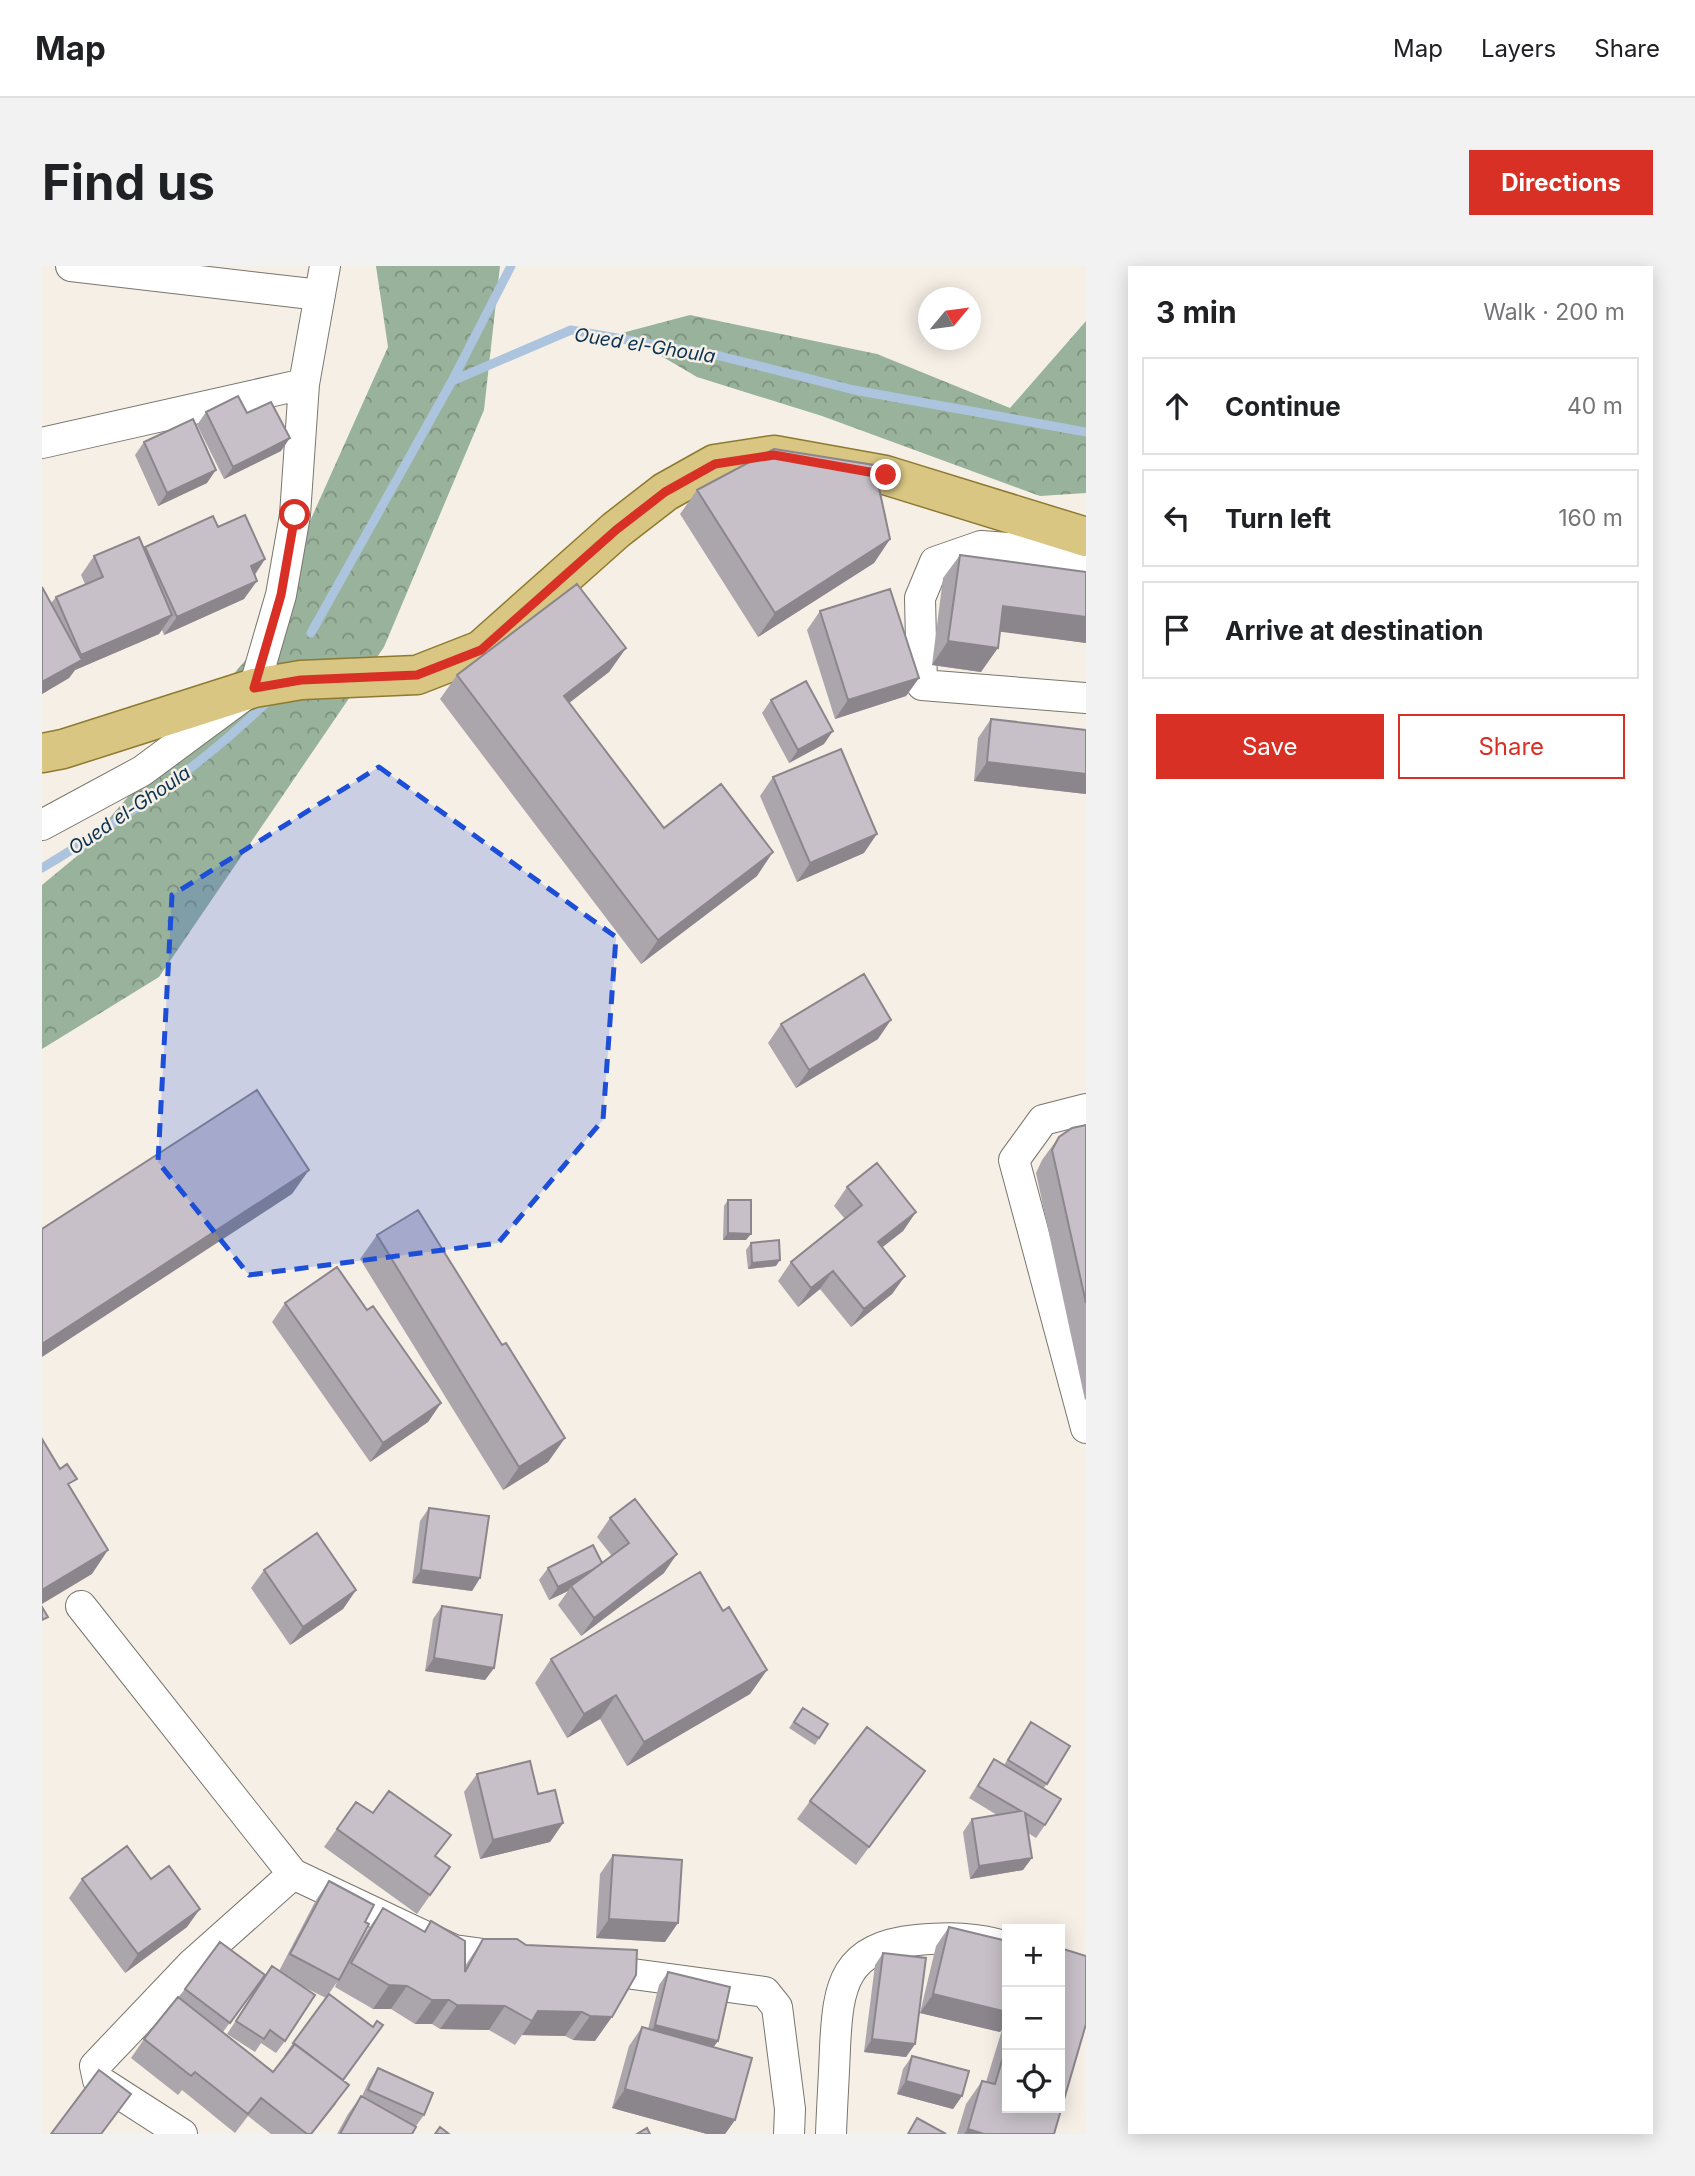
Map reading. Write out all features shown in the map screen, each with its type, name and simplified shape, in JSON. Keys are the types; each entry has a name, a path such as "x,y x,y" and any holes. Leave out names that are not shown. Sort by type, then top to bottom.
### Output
{"main road":[{"path":"42,753 63,749 254,688 301,680 417,675 481,650 616,530 665,492 715,464 774,455 886,475 1086,537"}],"street":[{"path":"42,825 142,771 254,688 281,595 295,515 304,384 323,280 71,266"},
{"path":"42,443 304,384"},
{"path":"1086,562 1046,551 981,545 935,562 920,597 922,685 1086,698"},
{"path":"1086,1110 1043,1120 1014,1160 1086,1428"},
{"path":"80,1606 293,1874 454,1950 534,1961"},
{"path":"182,2134 99,2080 95,2066 191,1965 293,1874"},
{"path":"831,2134 836,2009 844,1979 852,1967 876,1948 911,1940 950,1937 1002,1946"},
{"path":"575,1966 765,1992 778,2007 790,2109 789,2134"}],"highlighted area":[{"path":"379,767 616,937 603,1120 498,1243 249,1275 158,1162 172,895"}],"green space":[{"path":"376,266 500,266 484,410 384,647 159,977 42,1049 42,885 77,856 250,655 388,347"},
{"path":"690,315 877,354 1010,408 1086,321 1086,493 1040,496 822,416 697,377 622,333"}],"building":[{"path":"238,396 247,413 271,402 290,438 233,467 206,412"},
{"path":"193,419 216,470 167,493 144,442"},
{"path":"774,449 874,465 890,539 775,613 697,490"},
{"path":"245,515 265,559 251,566 257,581 177,617 145,547 213,516 218,527"},
{"path":"139,537 172,615 81,655 56,597 103,577 94,556"},
{"path":"960,555 1086,572 1086,617 1003,606 998,648 948,641"},
{"path":"577,584 626,648 564,696 664,828 721,784 773,852 658,940 457,675"},
{"path":"42,587 82,660 42,682"},
{"path":"890,589 919,678 848,700 820,611"},
{"path":"806,681 833,731 798,750 771,700"},
{"path":"991,719 1086,730 1086,774 987,762"},
{"path":"841,749 877,834 810,863 773,777"},
{"path":"864,974 891,1020 809,1070 781,1024"},
{"path":"257,1090 309,1170 42,1344 42,1229"},
{"path":"1086,1125 1086,1303 1052,1150 1059,1137 1072,1128"},
{"path":"877,1163 916,1212 878,1242 905,1276 864,1309 833,1271 811,1288 791,1262 862,1205 847,1187"},
{"path":"728,1200 751,1200 751,1234 728,1233"},
{"path":"418,1210 502,1345 506,1343 565,1438 519,1467 377,1235"},
{"path":"779,1240 780,1260 752,1263 751,1243"},
{"path":"337,1267 367,1310 373,1306 441,1403 383,1443 285,1303"},
{"path":"42,1439 60,1469 67,1464 77,1479 68,1484 108,1550 42,1590"},
{"path":"635,1499 677,1554 594,1618 571,1586 629,1543 610,1518"},
{"path":"429,1508 489,1516 480,1578 421,1570"},
{"path":"317,1533 356,1590 303,1627 264,1570"},
{"path":"593,1545 602,1563 558,1587 548,1568"},
{"path":"700,1572 723,1611 729,1607 767,1670 644,1742 616,1695 584,1714 551,1659"},
{"path":"442,1606 502,1615 494,1668 434,1658"},
{"path":"42,1607 48,1617 42,1620"},
{"path":"803,1708 828,1724 819,1738 794,1722"},
{"path":"1031,1722 1070,1746 1047,1784 1008,1760"},
{"path":"867,1727 925,1771 869,1847 810,1801"},
{"path":"994,1759 1061,1799 1045,1825 1025,1813 1032,1858 979,1866 972,1819 1021,1811 978,1786"},
{"path":"530,1761 538,1794 555,1790 563,1823 493,1840 477,1774"},
{"path":"389,1791 451,1835 435,1856 450,1867 430,1895 337,1829 356,1802 373,1813"},
{"path":"127,1846 151,1879 169,1866 200,1909 138,1954 82,1879"},
{"path":"613,1855 682,1860 678,1923 609,1919"},
{"path":"329,1881 374,1905 365,1922 369,1924 339,1980 290,1954"},
{"path":"383,1908 425,1932 431,1921 465,1941 465,1972 483,1939 517,1939 526,1945 637,1950 636,1975 612,2017 590,2016 582,2012 538,2011 532,2021 505,2006 457,2005 449,2000 432,2000 407,1986 389,1985 351,1963"},
{"path":"949,1927 1002,1940 1002,2011 933,1994"},
{"path":"220,1942 265,1975 230,2023 185,1989"},
{"path":"1065,1950 1086,1956 1086,2024 1065,2096"},
{"path":"883,1953 926,1958 915,2044 872,2039"},
{"path":"272,1966 315,1995 285,2041 270,2030 264,2039 236,2021"},
{"path":"668,1972 730,1987 718,2041 655,2025"},
{"path":"329,1994 373,2027 377,2021 383,2025 343,2080 293,2043"},
{"path":"178,1997 273,2072 295,2044 349,2085 311,2134 307,2134 261,2098 248,2114 195,2072 191,2076 144,2039"},
{"path":"642,2027 752,2058 735,2120 625,2089"},
{"path":"912,2056 969,2071 962,2096 906,2081"},
{"path":"1002,2061 1002,2113 1060,2113 1054,2134 984,2134 968,2129 982,2081 995,2084"},
{"path":"378,2068 433,2093 424,2115 368,2090"},
{"path":"99,2070 131,2094 101,2134 51,2134"},
{"path":"361,2096 416,2127 412,2134 340,2134"},
{"path":"917,2118 946,2134 908,2134"},
{"path":"440,2127 449,2134 435,2134"},
{"path":"647,2128 650,2134 637,2134"}],"waterway":[{"path":"452,381 511,266"},
{"name":"Oued el-Ghoula","path":"311,633 452,381 571,330 720,356 854,390 1086,432"},
{"name":"Oued el-Ghoula","path":"42,868 161,790 217,747 270,699"}],"route":[{"path":"295,515 281,595 254,688 301,680 417,675 481,650 534,606 616,530 665,492 715,464 774,455 886,475"}]}
